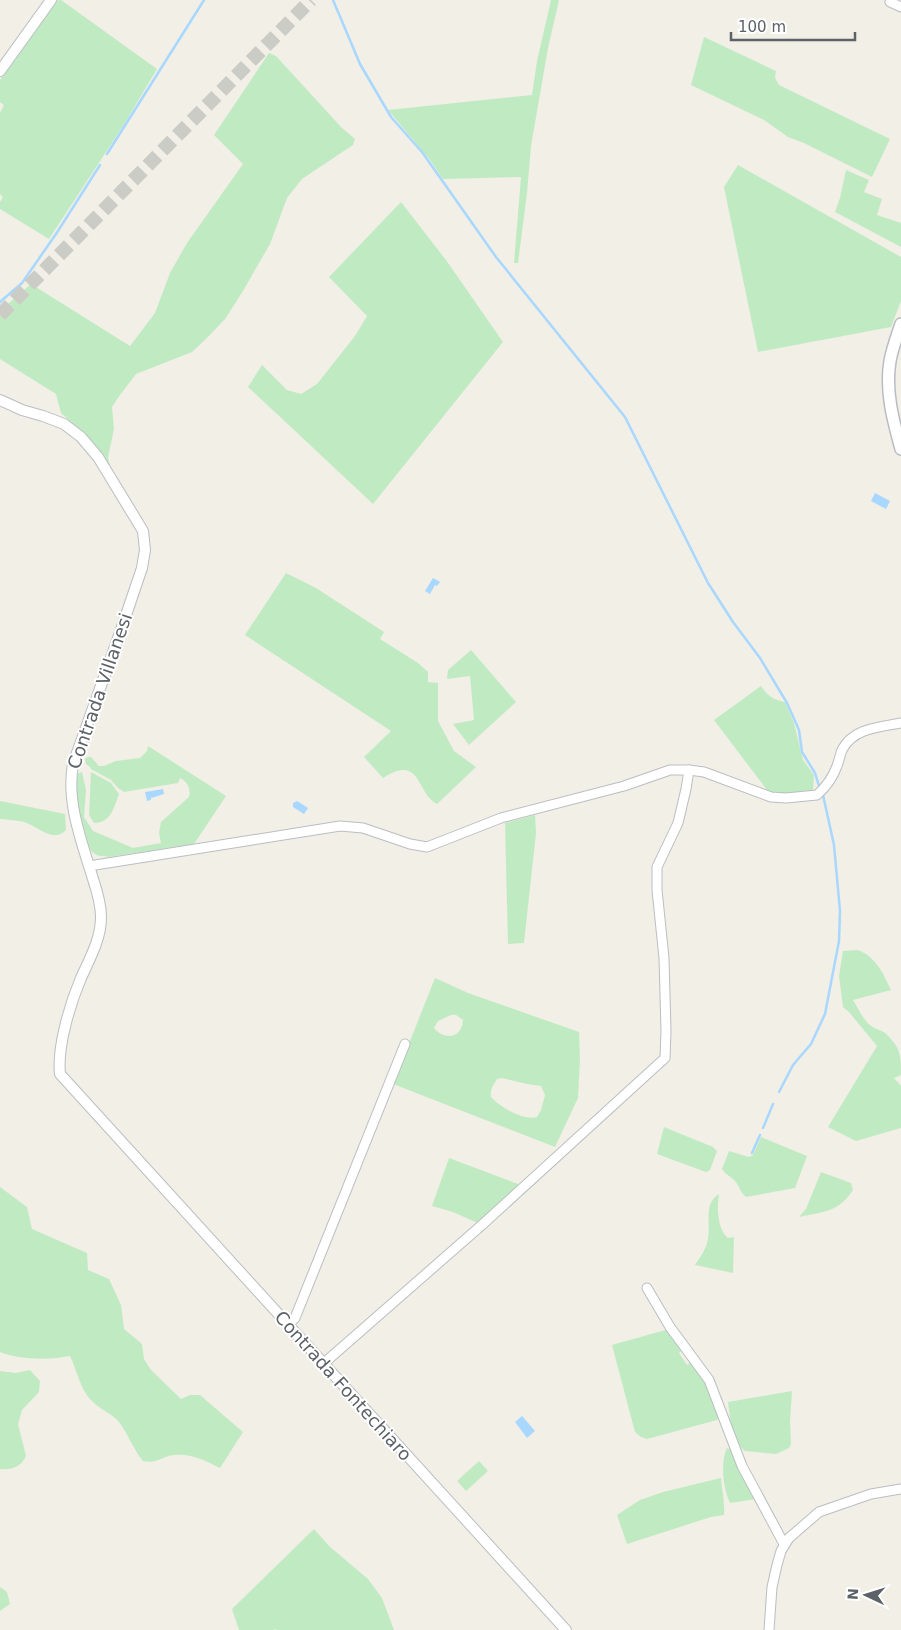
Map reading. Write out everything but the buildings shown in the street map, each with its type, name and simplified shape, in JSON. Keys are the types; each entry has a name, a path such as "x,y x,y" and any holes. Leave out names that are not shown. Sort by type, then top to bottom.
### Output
{"main road":[{"path":"901,324 890,360 888,380 891,408 901,449"}],"street":[{"path":"0,71 51,0"},
{"path":"890,2 901,7"},
{"name":"Contrada Villanesi","path":"0,400 22,410 64,424 81,437 98,457 143,531 145,550 142,568 71,774 70,789 74,813 99,899 101,915 100,933 75,993 58,1060 60,1074 66,1083 120,1142"},
{"path":"89,866 340,826 363,828 410,844 427,847 501,818 624,786 670,770 704,772 770,797 786,798 818,795 827,786 842,750 850,740 871,728 901,723"},
{"path":"323,1364 484,1224 665,1058 664,958 657,890 657,867 678,823 689,770"},
{"path":"287,1325 295,1318 405,1044"},
{"name":"Contrada Fontechiaro","path":"120,1142 566,1630"},
{"path":"646,1288 670,1327 709,1380 742,1466 784,1544"},
{"path":"770,1630 772,1587 776,1565 784,1544 804,1523 818,1512 871,1494 901,1489"}],"green space":[{"path":"58,0 61,0 157,69 123,126 49,239 0,209 0,202 3,197 0,194 0,113 4,105 0,102 0,80"},
{"path":"551,0 559,0 548,48 531,146 518,263 514,263 521,177 443,179 430,160 388,110 532,95 537,61"},
{"path":"704,37 776,71 775,78 779,85 890,139 872,177 788,137 764,120 691,85"},
{"path":"269,53 276,56 342,128 355,139 353,145 302,179 287,198 270,244 225,319 192,352 136,374 120,395 112,407 114,429 108,457 112,476 99,449 61,413 56,394 0,359 0,311 31,284 130,346 155,313 170,273 187,243 243,164 214,135"},
{"path":"738,165 901,257 901,301 891,327 758,352 724,187"},
{"path":"846,170 869,180 864,192 882,199 877,215 901,223 901,247 835,212"},
{"path":"401,202 446,260 503,342 373,504 248,387 262,365 287,390 301,394 317,384 355,336 367,316 329,277"},
{"path":"286,573 316,588 384,632 380,639 418,663 428,672 428,682 438,683 438,721 454,751 476,767 437,804 430,799 412,773 405,770 383,778 364,757 391,731 245,635"},
{"path":"471,650 516,702 469,745 453,724 474,720 470,676 447,679 448,670"},
{"path":"761,686 771,697 785,702 794,723 803,760 814,775 813,790 807,795 770,794 714,720"},
{"path":"148,746 226,796 194,844 109,857 97,855 90,849 81,830 77,806 76,774 82,772 86,790 84,817 93,831 133,848 161,843 159,833 161,822 189,797 190,791 188,786 180,778 178,783 124,792 111,780 91,769 86,764 85,759 87,757 91,757 99,766 116,761 140,758 147,751"},
{"path":"91,772 111,783 119,794 108,817 94,823 89,815"},
{"path":"0,801 65,814 66,830 61,834 51,835 24,822 0,819"},
{"path":"535,815 536,833 524,943 508,944 505,823"},
{"path":"858,950 874,961 891,990 853,1000 866,1021 885,1033 899,1052 901,1075 894,1078 901,1086 901,1128 856,1141 828,1127 877,1046 843,1007 839,976 843,951"},
{"path":"435,978 468,993 579,1032 578,1098 555,1147 393,1084","holes":["451,1015 456,1015 463,1020 462,1026 460,1031 452,1036 443,1035 434,1028 438,1021","502,1078 541,1086 545,1095 537,1117 525,1117 512,1112 491,1097 494,1083 497,1079"]},
{"path":"664,1127 713,1147 717,1151 710,1170 706,1172 657,1154"},
{"path":"761,1137 807,1156 795,1188 746,1197 736,1182 722,1169 729,1151 749,1157 753,1155"},
{"path":"449,1158 523,1186 480,1224 453,1212 432,1206"},
{"path":"821,1172 851,1183 853,1190 842,1203 830,1210 799,1217 806,1209"},
{"path":"0,1187 27,1207 32,1229 87,1253 88,1270 109,1279 121,1305 124,1329 142,1344 144,1359 151,1370 181,1399 190,1395 200,1395 243,1432 220,1468 186,1455 174,1455 156,1461 143,1461 119,1422 95,1404 88,1396 70,1356 53,1358 16,1357 0,1352"},
{"path":"719,1194 718,1212 720,1224 728,1238 734,1237 733,1273 695,1265 707,1242 709,1208 714,1198"},
{"path":"669,1329 682,1350 679,1353 687,1365 691,1362 704,1379 720,1416 717,1420 647,1439 635,1432 612,1345"},
{"path":"30,1370 40,1381 39,1392 22,1410 18,1424 26,1456 22,1463 16,1467 0,1469 0,1371 16,1373"},
{"path":"792,1391 791,1444 789,1448 776,1454 745,1451 735,1442 728,1402"},
{"path":"727,1448 733,1450 756,1499 730,1503 723,1476"},
{"path":"479,1461 488,1471 466,1491 457,1481"},
{"path":"721,1478 724,1515 711,1517 627,1544 617,1515 640,1500 663,1492"},
{"path":"314,1529 329,1546 368,1579 382,1598 394,1630 239,1630 232,1609"},
{"path":"0,1587 7,1592 10,1604 0,1611"}],"water":[{"path":"875,493 890,501 886,509 871,501"},
{"path":"433,578 440,582 437,586 435,585 430,594 425,591"},
{"path":"163,789 164,794 147,801 145,792"},
{"path":"297,801 308,808 304,814 293,807 293,803"},
{"path":"522,1416 535,1431 527,1438 515,1422"}],"waterway":[{"path":"107,154 204,0"},
{"path":"333,0 360,64 391,117 422,152 496,257 625,417 708,583 733,622 760,658 787,703 799,730 802,752 815,773 819,786"},
{"path":"0,302 22,283 100,165"},
{"path":"779,1092 793,1065 811,1044 825,1014 839,941 840,911 834,845 823,795"},
{"path":"763,1128 773,1104"},
{"path":"752,1153 760,1135"}],"tunnel":[{"path":"0,315 311,0"}]}
